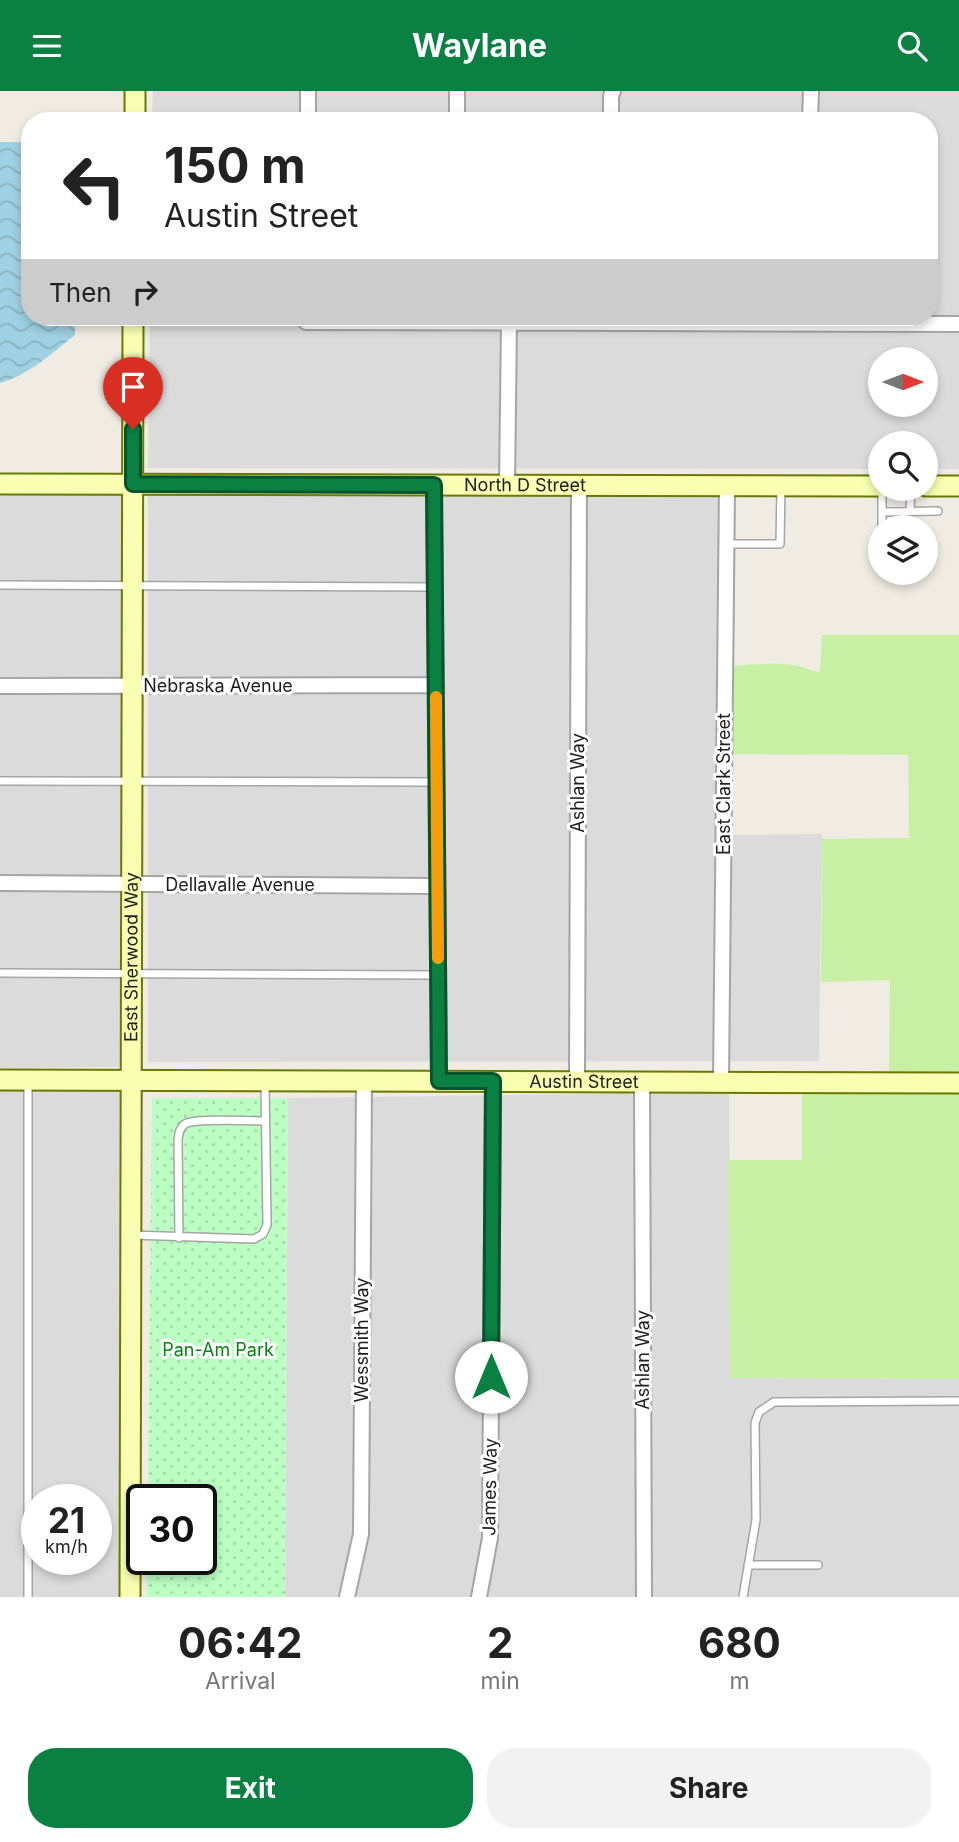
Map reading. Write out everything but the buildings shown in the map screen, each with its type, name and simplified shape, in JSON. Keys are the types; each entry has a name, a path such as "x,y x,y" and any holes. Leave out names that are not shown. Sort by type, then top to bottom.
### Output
{"street":[{"path":"135,91 135,112"},
{"path":"308,91 308,112"},
{"path":"457,91 457,112"},
{"path":"612,112 613,91"},
{"path":"810,112 811,91"},
{"path":"938,324 959,324"},
{"name":"East Sherwood Way","path":"130,1597 133,326"},
{"path":"507,485 509,326"},
{"name":"North D Street","path":"0,484 868,487"},
{"path":"434,485 439,1081"},
{"name":"Ashlan Way","path":"577,1082 579,485"},
{"name":"East Clark Street","path":"721,1082 727,485"},
{"path":"938,486 959,486"},
{"name":"Nebraska Avenue","path":"0,687 436,685"},
{"name":"Dellavalle Avenue","path":"0,883 437,886"},
{"name":"Austin Street","path":"0,1080 959,1083"},
{"name":"Wessmith Way","path":"347,1597 361,1534 364,1081"},
{"name":"James Way","path":"479,1597 490,1538 493,1081"},
{"name":"Ashlan Way","path":"642,1082 643,1597"}],"lane":[{"path":"726,544 780,544 781,486"},
{"path":"882,501 882,512 938,511"},
{"path":"910,501 910,512"},
{"path":"0,585 435,587"},
{"path":"0,781 436,782"},
{"path":"0,973 438,975"},
{"path":"28,1080 28,1597"},
{"path":"131,1235 254,1239 263,1234 267,1225 265,1081"},
{"path":"179,1238 178,1140 181,1128 186,1123 265,1121"},
{"path":"743,1597 756,1520 755,1423 759,1412 774,1402 959,1401"},
{"path":"748,1565 818,1565"}],"shaded area":[{"path":"153,91 959,91 959,469 938,469 938,431 868,431 868,469 148,468 150,326 938,326 938,112 152,112"},
{"path":"0,495 123,495 122,1067 0,1068"},
{"path":"148,495 736,495 732,835 822,834 819,1061 148,1062"},
{"path":"0,1088 122,1088 120,1597 0,1597"},
{"path":"729,1092 730,1378 959,1379 959,1597 285,1597 288,1098"}],"green space":[{"path":"822,635 959,635 959,1379 730,1378 728,1160 802,1160 802,1075 889,1074 890,980 821,982 822,839 909,838 908,755 719,754 719,666 779,664 820,672"},
{"name":"Pan-Am Park","path":"152,1098 288,1098 285,1597 147,1597 147,1575 217,1575 217,1484 148,1484"}],"water":[{"path":"0,142 21,142 21,326 75,326 75,335 30,369 0,383"}],"slow traffic":[{"path":"436,697 438,958"}],"route":[{"path":"133,429 133,484 434,485 439,1081 493,1081 491,1377"}]}
